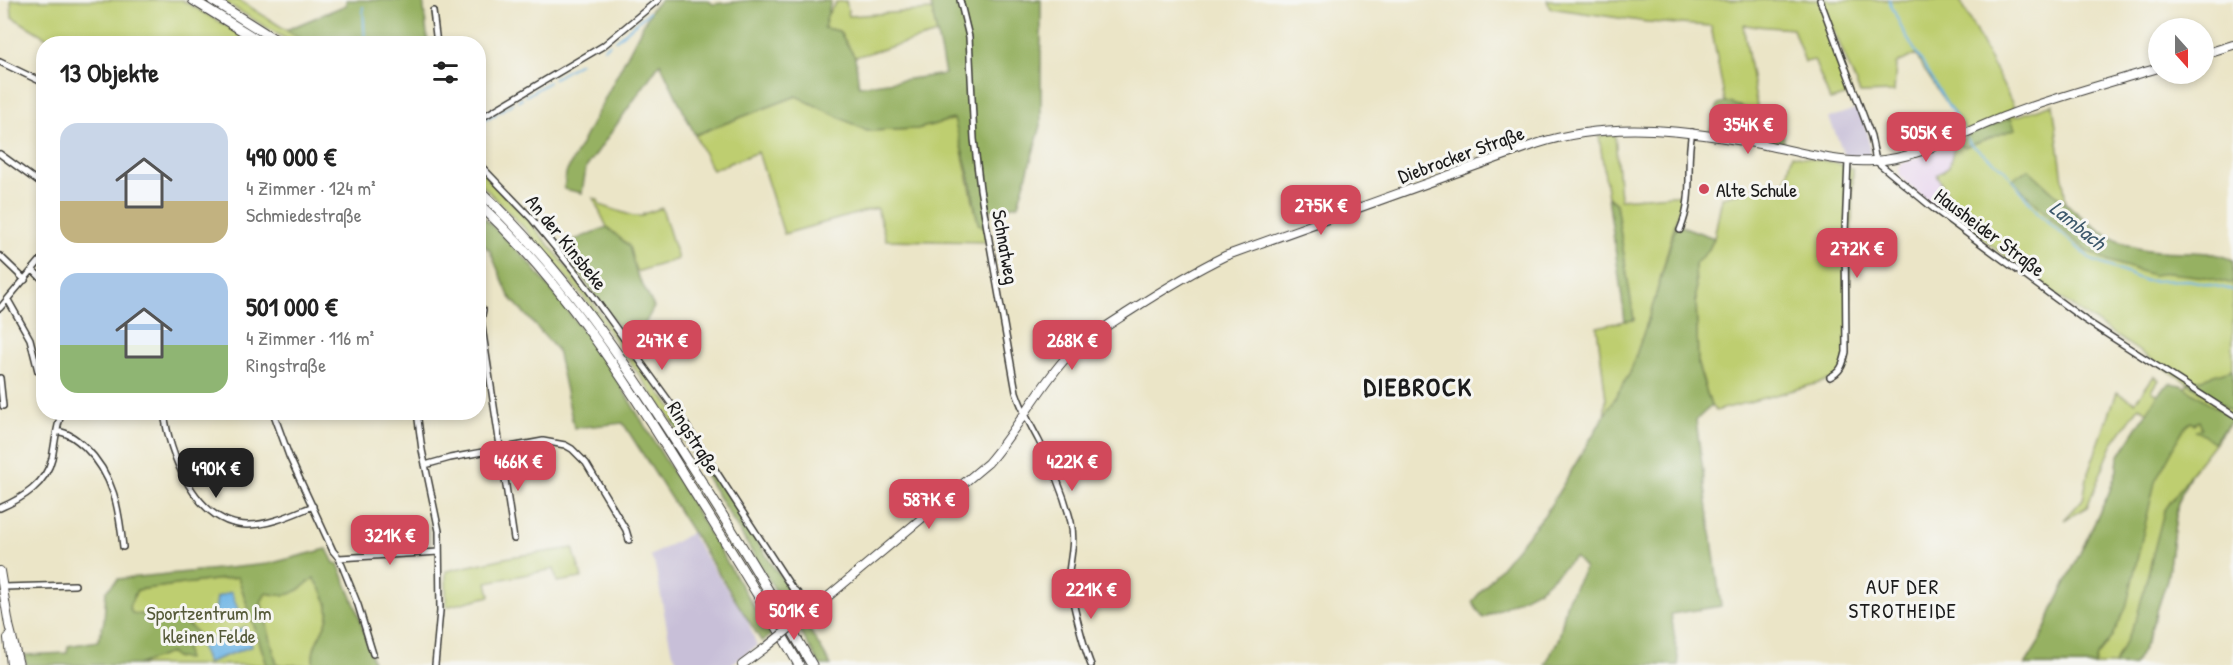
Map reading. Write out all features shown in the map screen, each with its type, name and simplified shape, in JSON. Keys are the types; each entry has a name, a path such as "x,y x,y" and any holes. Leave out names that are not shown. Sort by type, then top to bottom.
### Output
{"highway":[{"path":"193,0 251,36"},
{"path":"212,0 269,36"},
{"name":"Ringstraße","path":"486,197 537,248 574,292 615,348 708,492 812,665"},
{"name":"Ringstraße","path":"486,211 530,255 566,298 607,354 729,547 799,665"}],"main road":[{"path":"2214,51 2233,45"},
{"name":"Diebrocker Straße","path":"742,665 815,608 978,473 998,452 1065,360 1088,338 1183,277 1225,256 1556,137 1590,131 1651,129 1692,132 1848,161 1876,161 1902,157 2039,104 2148,71"},
{"path":"0,571 9,625 19,665"},
{"path":"9,625 11,665"}],"street":[{"path":"486,115 603,46 658,0"},
{"name":"Schnatweg","path":"960,0 969,37 974,139 981,189 1016,392 1024,415 1044,452 1071,523 1073,537 1070,583 1083,644 1091,665"},
{"path":"1820,0 1871,136 1876,161"},
{"path":"433,10 436,36"},
{"path":"0,62 36,79"},
{"path":"1680,230 1690,192 1692,132"},
{"path":"0,154 36,180"},
{"path":"1830,377 1839,372 1843,366 1846,352 1845,231 1848,161"},
{"name":"Hausheider Straße","path":"1876,161 1934,209 2085,320 2233,415"},
{"name":"An der Kinsbeke","path":"486,171 531,218 563,256 682,418 792,588 815,608"},
{"path":"0,256 26,280"},
{"path":"0,308 36,266"},
{"path":"33,270 36,273"},
{"path":"8,300 30,339 36,362"},
{"path":"486,354 514,539"},
{"path":"0,378 3,406"},
{"path":"0,508 28,493 40,481 50,464 60,420"},
{"path":"166,420 178,466 196,495 218,516 234,524 253,525 313,506"},
{"path":"276,420 289,456 333,551 339,558 358,605 373,654"},
{"path":"418,420 424,465 435,507 439,552 440,611 435,665"},
{"path":"57,431 65,432 76,439 92,454 104,470 117,501 123,547"},
{"path":"424,465 543,441 555,442 572,449 586,463 626,530 629,540"},
{"path":"339,558 439,552"},
{"path":"3,587 75,585"}],"shaded area":[{"path":"1858,108 1868,134 1870,157 1845,156 1829,118"},
{"path":"1955,142 1949,167 1952,201 1935,207 1906,183 1900,175 1899,167 1903,163"},
{"path":"693,532 693,538 747,619 757,646 730,665 679,665 671,649 655,565 650,556"}],"green space":[{"path":"11,0 182,0 244,36 43,36 12,17"},
{"path":"221,0 239,0 296,36 280,36"},
{"path":"346,0 423,0 427,36 296,36 286,30 346,5"},
{"path":"661,0 707,0 713,4 753,0 831,1 824,28 839,31 855,57 859,86 945,74 930,0 1041,0 1041,126 1018,205 986,211 987,230 978,223 970,179 954,119 917,129 867,131 796,96 695,135 660,63 586,168 582,193 564,189 566,173 652,8"},
{"path":"1547,0 1960,0 2013,105 2015,117 2053,104 2066,203 2100,231 2131,246 2152,251 2211,254 2233,260 2233,419 2191,473 2178,501 2167,580 2147,641 2134,665 2025,665 2040,641 2109,493 2117,470 2118,457 2148,412 2139,407 2113,443 2087,507 2064,520 2083,499 2088,473 2117,392 2135,402 2154,376 2159,380 2152,391 2178,409 2188,383 2093,321 2032,277 1945,205 1951,201 1937,175 1949,167 1955,142 1965,147 1974,143 1921,65 1916,54 1896,64 1894,92 1860,93 1832,26 1826,27 1852,94 1830,100 1814,60 1805,62 1793,29 1743,25 1758,112 1725,102 1711,26 1647,22 1550,8"},
{"path":"846,1 849,16 932,10 937,34 855,57 839,31 824,28 826,17 836,2"},
{"path":"797,96 867,131 917,129 955,119 978,223 984,228 986,242 886,240 877,208 784,234 758,152 712,170 695,135"},
{"path":"1725,102 1758,112 1760,125 1783,132 1784,143 1710,130 1718,104"},
{"path":"2011,118 2015,129 1965,147 1955,142 1968,135"},
{"path":"1615,134 1620,199 1683,194 1654,302 1630,373 1604,417 1606,399 1597,327 1634,319 1616,204 1608,197 1599,136"},
{"path":"1792,155 1837,163 1853,169 1848,367 1837,378 1716,411 1711,406 1698,365 1695,264 1709,249 1714,238 1722,197 1786,181"},
{"path":"2028,169 2080,216 2110,237 2125,244 2152,251 2199,252 2233,260 2233,284 2205,277 2169,273 2152,275 2109,261 2086,250 2012,180"},
{"path":"486,176 524,215 558,256 682,422 673,422 584,298 526,230 486,189"},
{"path":"1608,197 1616,204 1634,320 1625,321"},
{"path":"593,198 598,200 600,205 633,216 643,216 643,214 662,208 678,259 636,272 628,246 607,227"},
{"path":"486,220 529,262 587,336 617,380 771,635 762,642 623,423 574,428 557,350 509,296 490,251 486,247"},
{"path":"1676,224 1714,238 1709,249 1695,264 1698,365 1711,406 1696,420 1721,606 1671,614 1679,665 1545,665 1559,638 1567,601 1585,568 1575,557 1540,589 1483,618 1472,602 1546,513 1630,373 1654,302"},
{"path":"607,227 629,246 636,272 654,307 633,346 559,246"},
{"path":"2233,369 2233,412 2188,383"},
{"path":"2170,383 2182,385 2233,419 2213,442 2196,430 2202,429 2199,421 2194,424 2191,422 2185,427 2155,482 2126,608 2111,638 2097,656 2095,665 2025,665 2040,641 2109,493 2117,470 2118,457 2162,389"},
{"path":"673,422 682,422 773,566 796,597 805,604 802,610 792,618"},
{"path":"2191,473 2178,501 2167,580 2147,641 2134,665 2114,665 2137,617 2164,511"},
{"path":"573,548 582,578 557,582 554,569 487,582 490,596 446,607 446,571 510,557"},
{"path":"327,549 334,563 338,564 357,610 374,665 334,665 330,661 314,665 314,649 327,621 328,607 321,588 314,578 302,588 287,595 266,593 261,602 277,665 267,665 238,577 137,590 129,606 132,613 174,618 189,625 197,633 186,645 187,659 177,658 170,653 137,665 27,665 25,661 25,655 67,653 68,646 98,641 104,621 106,591 118,579 268,564"},
{"name":"Sportzentrum Im kleinen Felde","path":"238,577 267,665 137,665 150,661 129,606 137,590"},
{"path":"314,577 326,599 328,614 314,649 314,665 277,665 261,602 266,593 299,590"},
{"path":"806,624 831,665 820,665 799,629"}],"water":[{"path":"231,592 240,614 216,623 212,612 215,611 217,597"},
{"path":"245,627 252,646 207,663 200,645"}],"waterway":[{"name":"Lambach","path":"1889,0 1902,29 1961,126"},
{"path":"363,7 365,36"},
{"path":"616,40 649,12"},
{"path":"604,48 610,44"},
{"path":"553,79 580,63"},
{"path":"526,96 549,82"},
{"path":"518,101 522,99"},
{"path":"499,112 513,103"},
{"path":"486,119 496,114"},
{"name":"Lambach","path":"1967,138 1970,144 2005,170 2039,214 2092,260 2146,281 2189,280 2233,290"}],"place":[{"name":"Alte Schule","path":"1704,189"}],"district":[{"name":"DIEBROCK","path":"1418,386"},
{"name":"AUF DER STROTHEIDE","path":"1903,598"}]}
